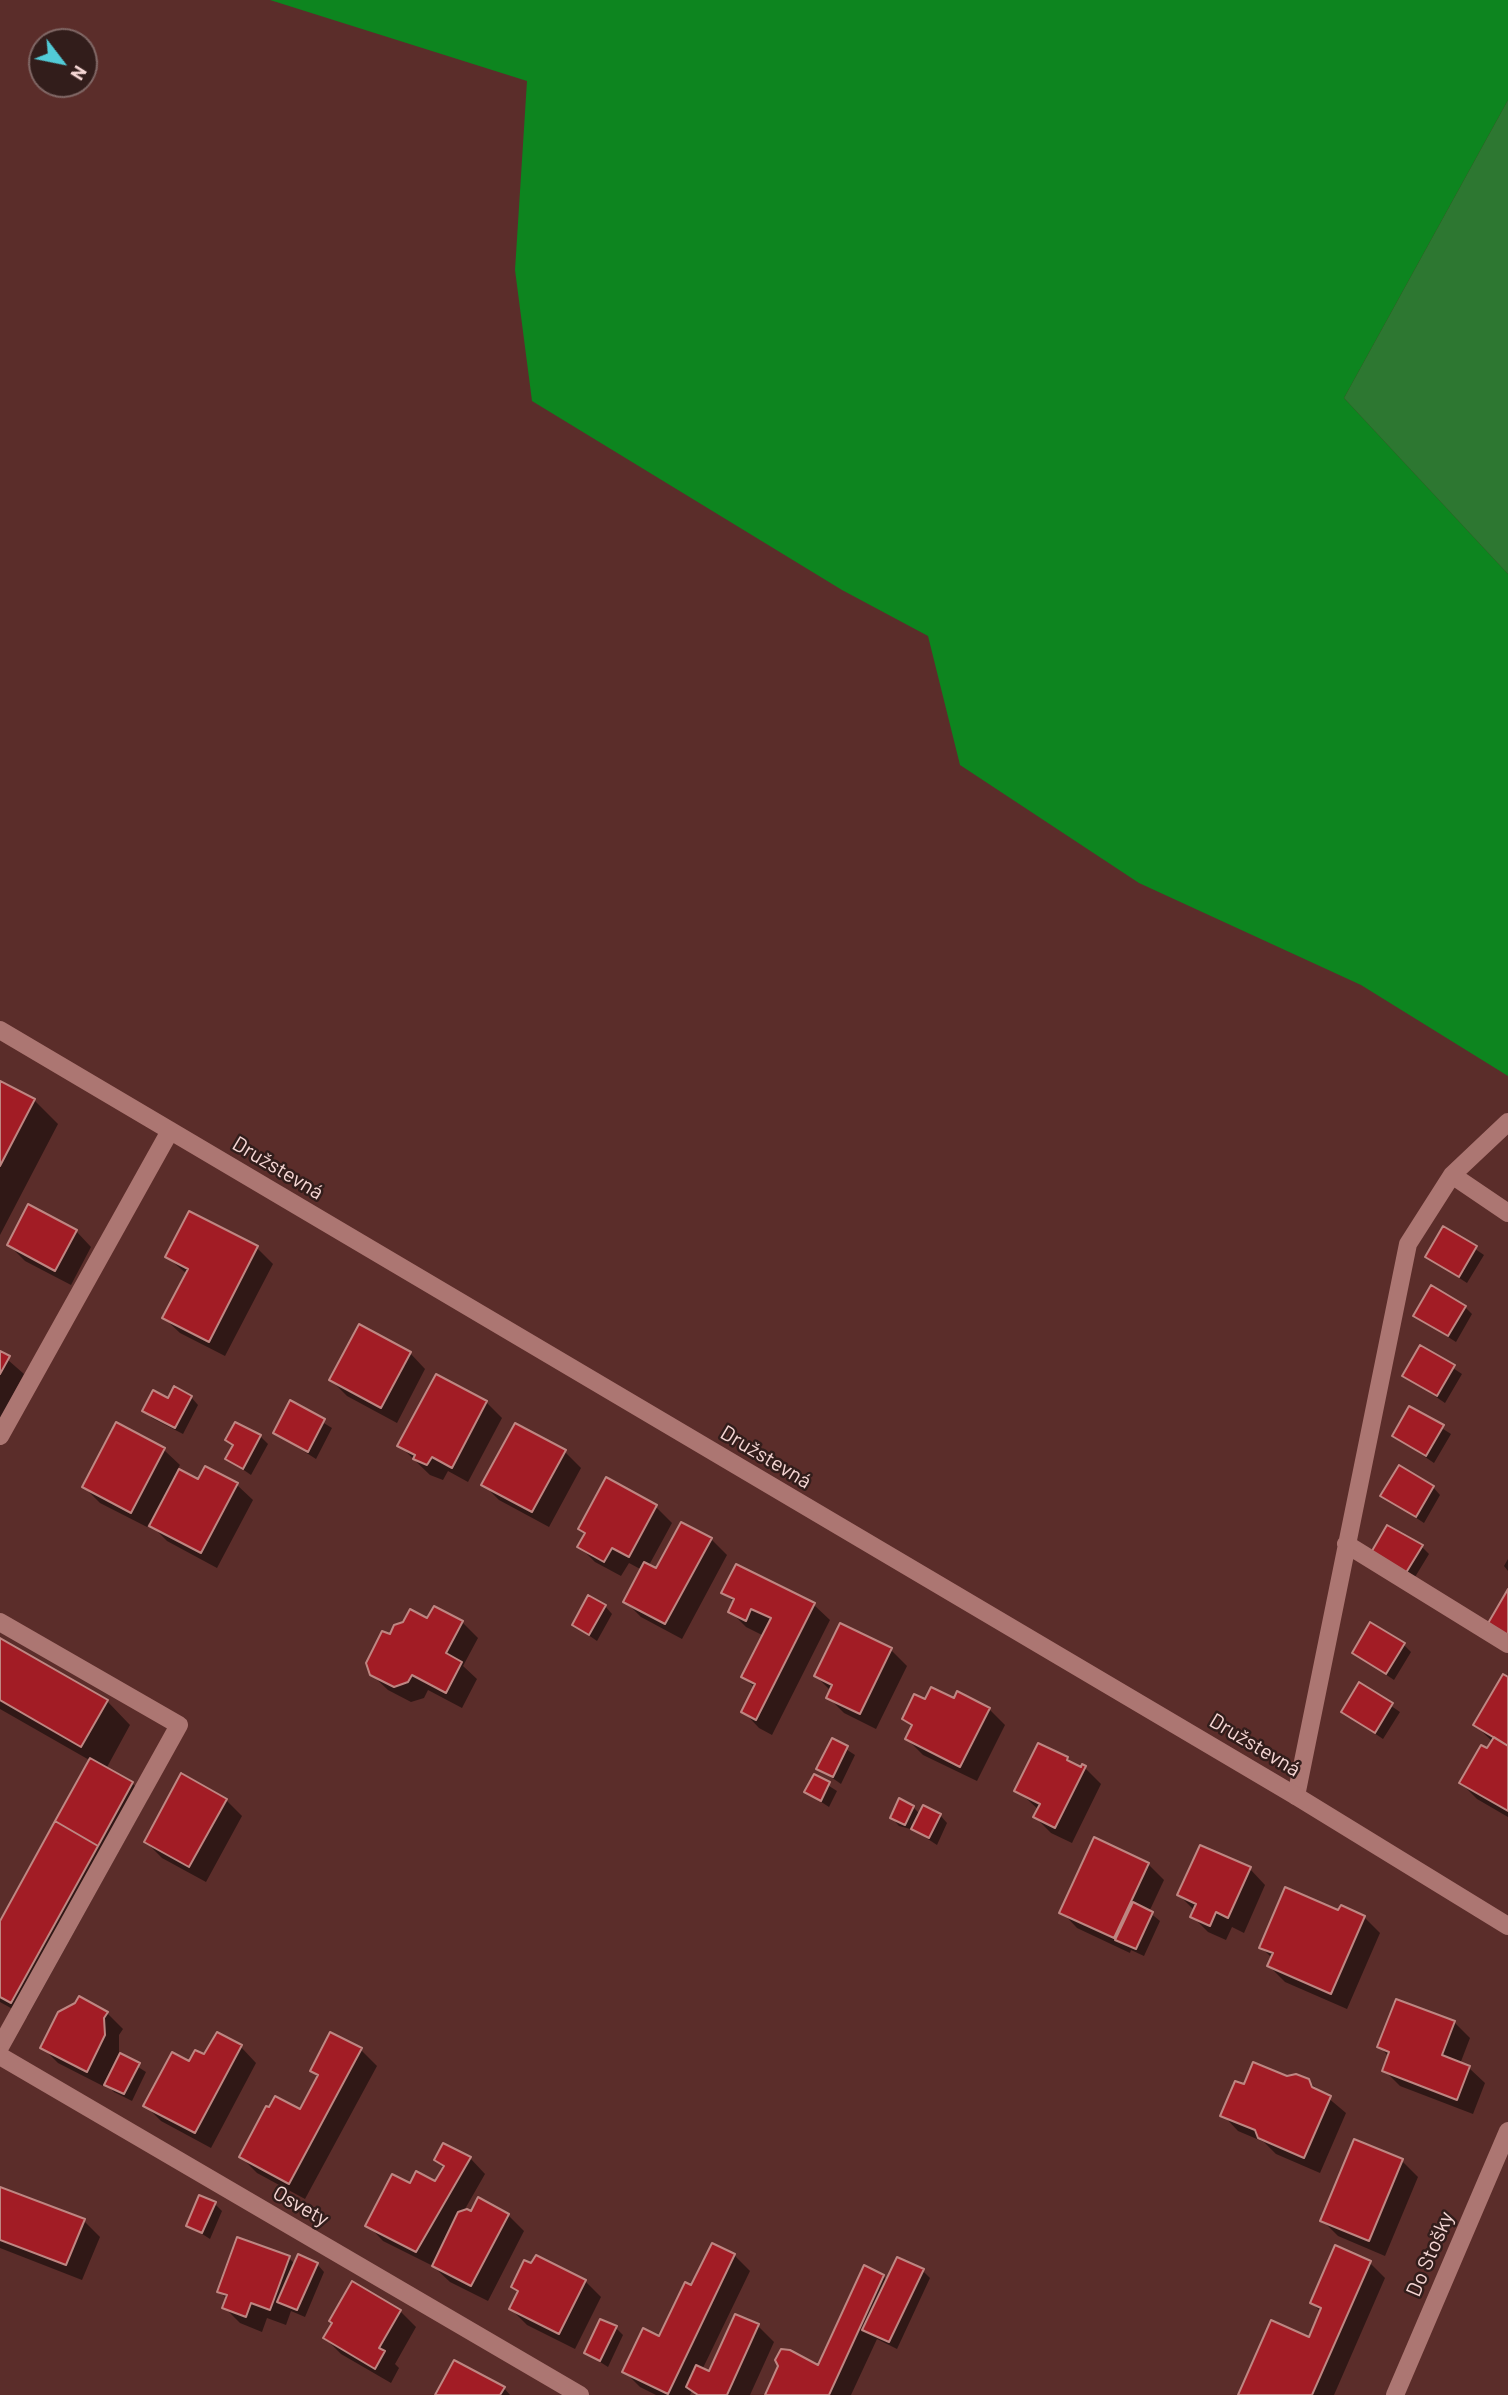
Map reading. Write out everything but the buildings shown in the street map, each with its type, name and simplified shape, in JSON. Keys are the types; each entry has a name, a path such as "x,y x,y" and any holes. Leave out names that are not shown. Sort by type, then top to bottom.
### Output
{"street":[{"name":"Družstevná","path":"0,1030 1296,1796 1508,1926"},
{"path":"1296,1796 1408,1244 1452,1175 1508,1122"},
{"path":"0,1436 170,1131"},
{"path":"1452,1175 1508,1213"},
{"path":"1346,1544 1508,1644"},
{"path":"0,1622 179,1725 0,2047"},
{"name":"Osvety","path":"0,2056 580,2395"},
{"name":"Do Stošky","path":"1395,2395 1508,2131"}],"green space":[{"path":"270,0 1508,0 1508,100 1344,398 1508,574 1508,1076 1361,985 1139,883 960,765 928,636 842,590 532,401 515,270 527,81"},
{"path":"1508,100 1508,574 1344,398"}]}
